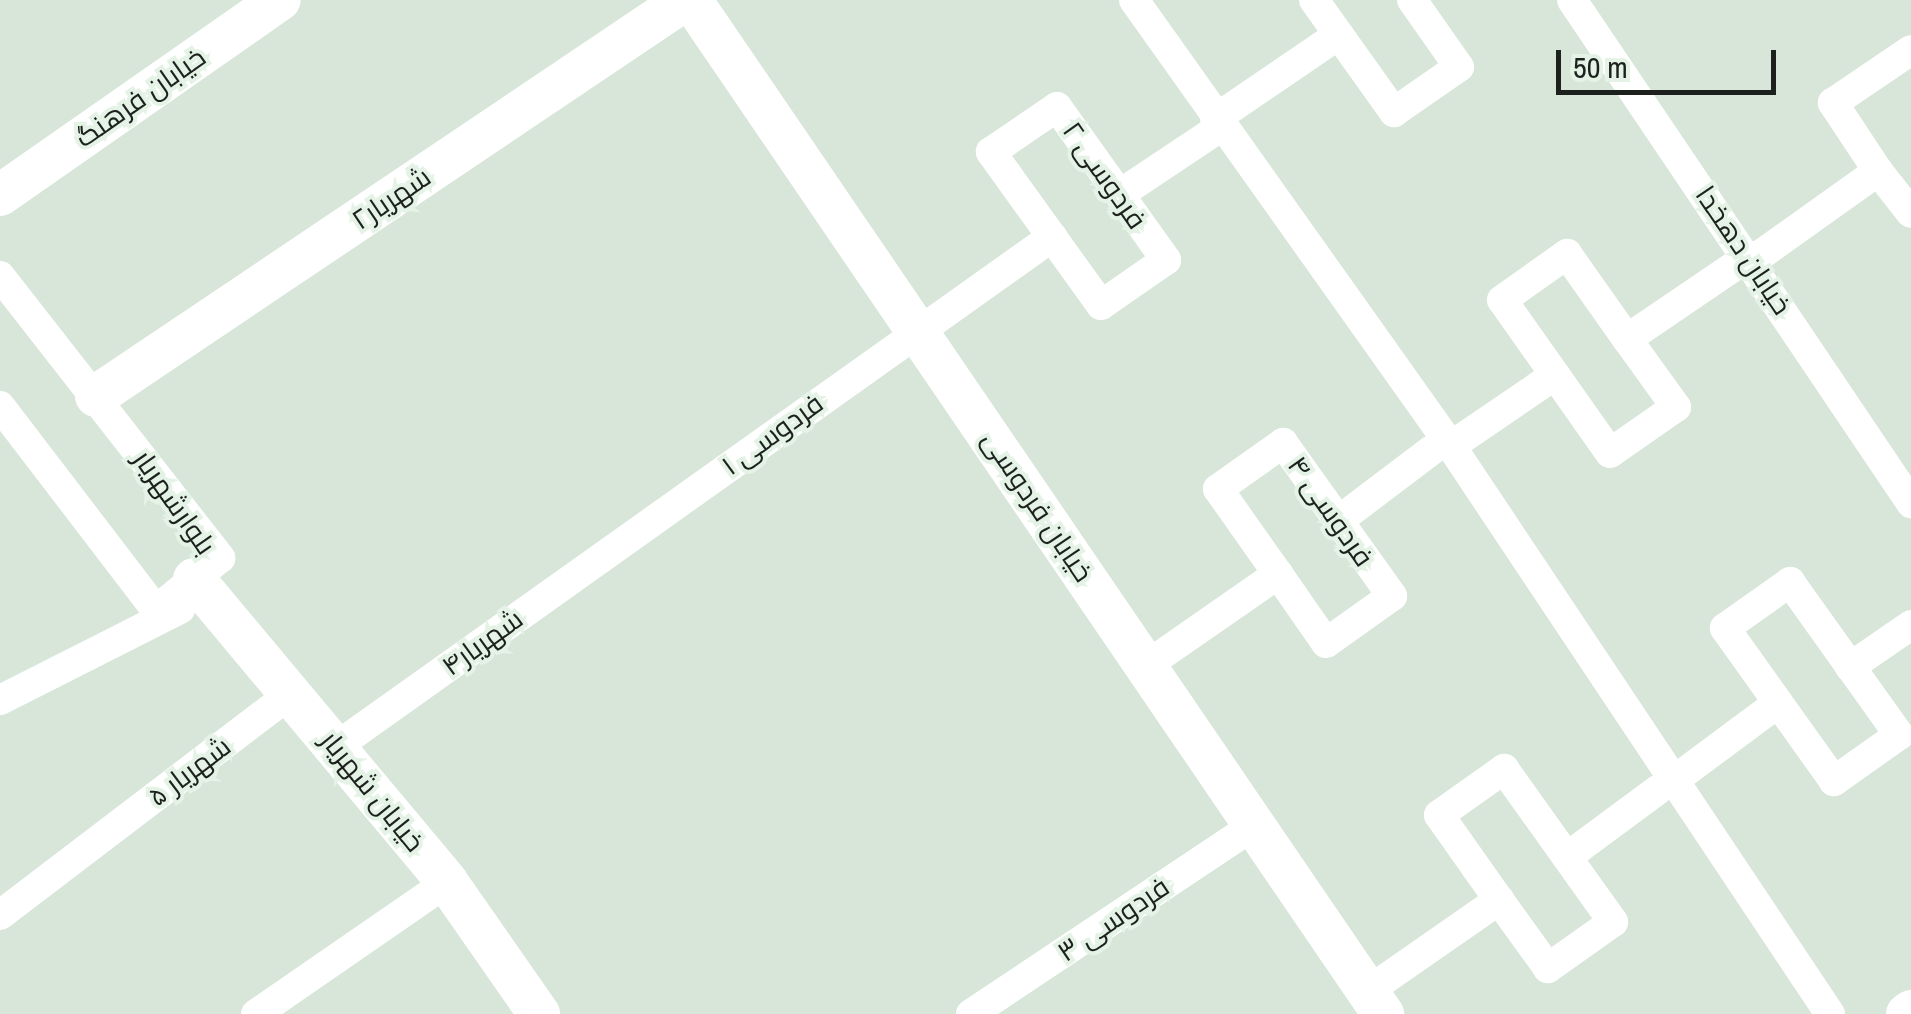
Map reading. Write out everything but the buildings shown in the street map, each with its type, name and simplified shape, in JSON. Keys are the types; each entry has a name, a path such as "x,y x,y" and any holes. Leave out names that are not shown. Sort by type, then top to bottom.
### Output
{"street":[{"name":"خیابان فردوسی","path":"688,0 1376,1002"},
{"name":"شهریار۲","path":"96,396 688,0"},
{"path":"1134,0 1214,126 1441,448 1666,784 1830,1014"},
{"path":"1314,0 1394,112 1459,66 1412,0"},
{"name":"خیابان دهخدا","path":"1572,0 1911,503"},
{"name":"خیابان فرهنگ","path":"0,195 261,5"},
{"path":"1120,194 1338,34"},
{"path":"1899,59 1834,103 1911,213"},
{"name":"فردوسی ۲","path":"1057,106 1166,260 1101,306 1052,237 992,152 1057,106"},
{"path":"1627,338 1878,171"},
{"path":"917,330 1052,237"},
{"path":"1567,254 1627,338 1676,407 1610,453 1502,300 1567,254"},
{"name":"بلوارشهریار","path":"0,276 220,558 201,587 156,610 0,406"},
{"name":"فردوسی ۱","path":"627,538 917,330"},
{"path":"1338,520 1555,375"},
{"name":"فردوسی ۴","path":"1283,443 1392,596 1326,643 1278,574 1218,489 1283,443"},
{"name":"شهریار۴","path":"337,746 627,538"},
{"path":"1147,665 1278,574"},
{"path":"1790,582 1850,667 1899,735 1834,781 1725,628 1790,582"},
{"path":"0,700 201,587"},
{"name":"خیابان شهریار","path":"201,587 293,692 447,882 539,1014"},
{"path":"1850,667 1911,625"},
{"name":"شهریار ۵","path":"0,914 293,692"},
{"path":"1567,857 1778,703"},
{"path":"1504,769 1613,922 1548,968 1499,900 1439,815 1504,769"},
{"name":"فردوسی ۳","path":"970,1014 1256,824"},
{"path":"256,1014 447,882"},
{"path":"1376,1002 1499,900"}]}
